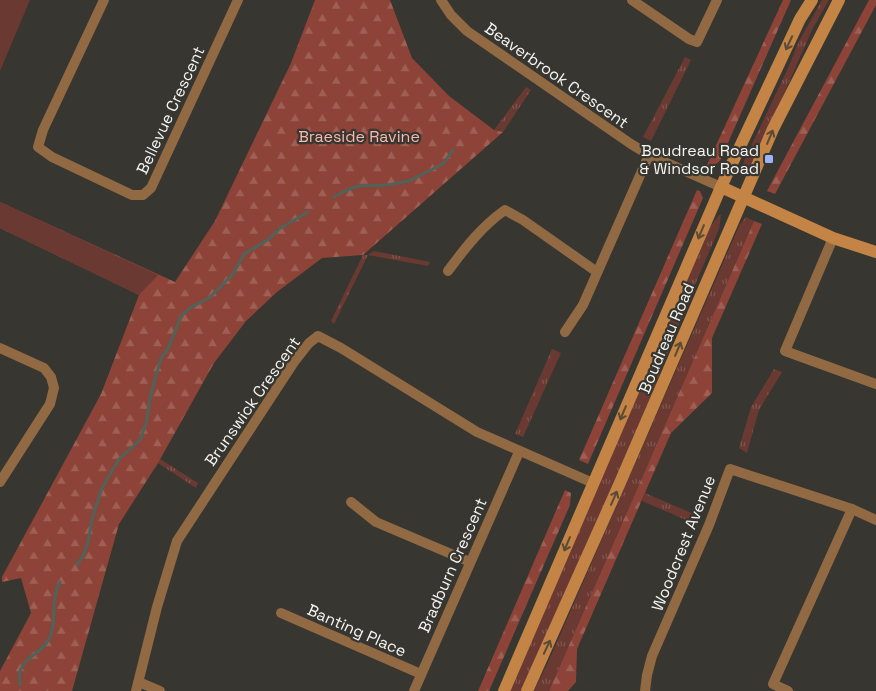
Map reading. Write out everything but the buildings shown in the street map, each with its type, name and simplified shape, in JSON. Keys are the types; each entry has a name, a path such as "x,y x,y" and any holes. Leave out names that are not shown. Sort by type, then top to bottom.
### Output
{"main road":[{"name":"Boudreau Road","path":"504,691 721,187 800,19 812,0"},
{"name":"Boudreau Road","path":"527,691 571,596 773,129 839,0"},
{"path":"721,187 833,238 876,252"}],"street":[{"name":"Bellevue Crescent","path":"104,0 43,130 38,147 52,157 132,195 143,195 151,188 238,0"},
{"name":"Beaverbrook Crescent","path":"441,0 451,15 466,31 649,155 721,187"},
{"path":"632,0 689,39 697,42 717,0"},
{"path":"565,332 583,305 649,155"},
{"path":"448,270 467,245 492,219 505,210 597,272"},
{"path":"833,238 785,351 876,384"},
{"name":"Brunswick Crescent","path":"138,686 157,607 177,541 294,362 309,343 318,336 341,348 477,432 593,483"},
{"path":"0,348 44,368 51,377 54,388 50,404 0,482"},
{"name":"Bradburn Crescent","path":"414,691 519,452"},
{"name":"Woodcrest Avenue","path":"645,691 652,656 710,525 730,469 852,509 876,520"},
{"path":"351,502 376,522 470,562"},
{"path":"788,691 773,684 852,509"},
{"name":"Banting Place","path":"281,613 421,674"},
{"path":"138,686 160,691"}],"green space":[{"path":"0,0 30,0 0,71"},
{"name":"Braeside Ravine","path":"315,0 390,0 412,58 449,96 494,130 503,132 363,255 322,258 277,292 246,321 214,363 158,463 119,524 72,691 0,691 0,671 31,613 21,578 2,582 2,577 101,394 139,295 0,228 0,202 175,282 215,221 291,63"},
{"path":"783,0 791,0 720,161 711,168 706,167"},
{"path":"822,0 829,0 813,28 752,166 744,174 742,169 744,161 798,43"},
{"path":"869,0 876,0 876,5 775,194 767,191"},
{"path":"685,57 691,60 651,141 643,137"},
{"path":"526,87 531,90 503,132 494,130"},
{"path":"697,190 700,191 703,198 588,464 579,460"},
{"path":"0,202 158,275 139,295 0,228"},
{"path":"721,215 719,229 691,294 647,407 521,691 508,691 711,226"},
{"path":"746,217 754,221 549,691 534,691 740,224"},
{"path":"754,221 762,224 712,338 712,393 671,433 577,649 576,682 568,691 549,691"},
{"path":"374,251 430,262 428,266 368,255"},
{"path":"363,255 368,255 334,324 331,321"},
{"path":"552,349 561,353 523,437 515,434"},
{"path":"774,369 782,372 759,410 747,453 739,448 751,407"},
{"path":"160,459 198,483 196,488 158,463"},
{"path":"565,490 571,493 570,505 489,691 478,691"},
{"path":"645,493 696,515 693,523 642,501"}],"waterway":[{"path":"334,197 358,186 388,185 409,181 443,164 453,150"},
{"path":"77,565 84,554 88,542 92,519 102,488 119,459 140,440 146,423 151,394 161,358 168,349 181,316 190,308 209,298 233,274 244,254 269,239 279,229 308,212"},
{"path":"20,685 19,675 21,668 29,658 45,645 52,632 55,597 60,582"}],"place":[{"name":"Boudreau Road & Windsor Road","path":"769,159"}]}
